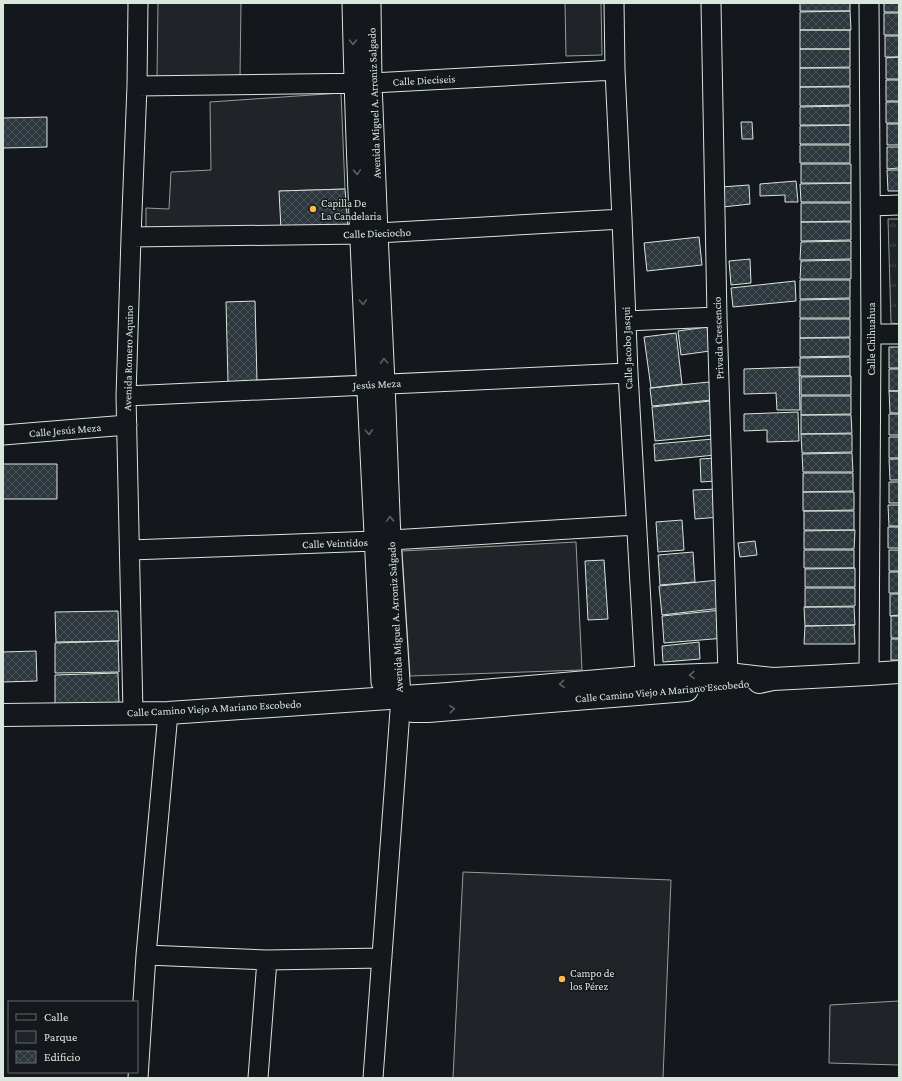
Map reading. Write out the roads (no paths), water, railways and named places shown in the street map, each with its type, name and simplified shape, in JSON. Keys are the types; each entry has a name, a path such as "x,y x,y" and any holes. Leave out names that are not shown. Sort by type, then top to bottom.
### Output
{"street":[{"name":"Avenida Romero Aquino","path":"133,713 126,396 137,86 138,3"},
{"name":"Avenida Miguel A. Arroniz Salgado","path":"352,3 354,83 368,234 383,540 381,682 401,697"},
{"name":"Avenida Miguel A. Arroniz Salgado","path":"368,234 372,83 371,3"},
{"name":"Calle Jacobo Jasqui","path":"614,3 615,70 628,373 646,685"},
{"name":"Privada Crescencio","path":"711,3 717,317 728,674"},
{"name":"Calle Chihuahua","path":"869,3 871,334 869,674"},
{"name":"Calle Dieciseis","path":"137,86 372,83 615,70"},
{"path":"870,206 899,205"},
{"name":"Calle Dieciocho","path":"131,237 368,234 622,219"},
{"path":"626,321 717,317"},
{"path":"871,334 899,334"},
{"name":"Jesús Meza","path":"126,396 628,373"},
{"name":"Calle Jesús Meza","path":"3,435 127,425"},
{"name":"Calle Veintidos","path":"130,550 383,540 636,525"},
{"path":"773,679 899,672"},
{"name":"Calle Camino Viejo A Mariano Escobedo","path":"3,715 168,713 401,697 413,711 428,711 728,674 773,679"},
{"name":"Calle Camino Viejo A Mariano Escobedo","path":"646,685 729,687 773,679"},
{"path":"373,1078 401,697"},
{"path":"138,1078 146,955 168,713"},
{"path":"146,955 267,960 382,958"},
{"path":"258,1078 267,960"}],"place":[{"name":"Capilla De La Candelaria","path":"313,209"},
{"name":"Campo de los Pérez","path":"562,979"}]}
